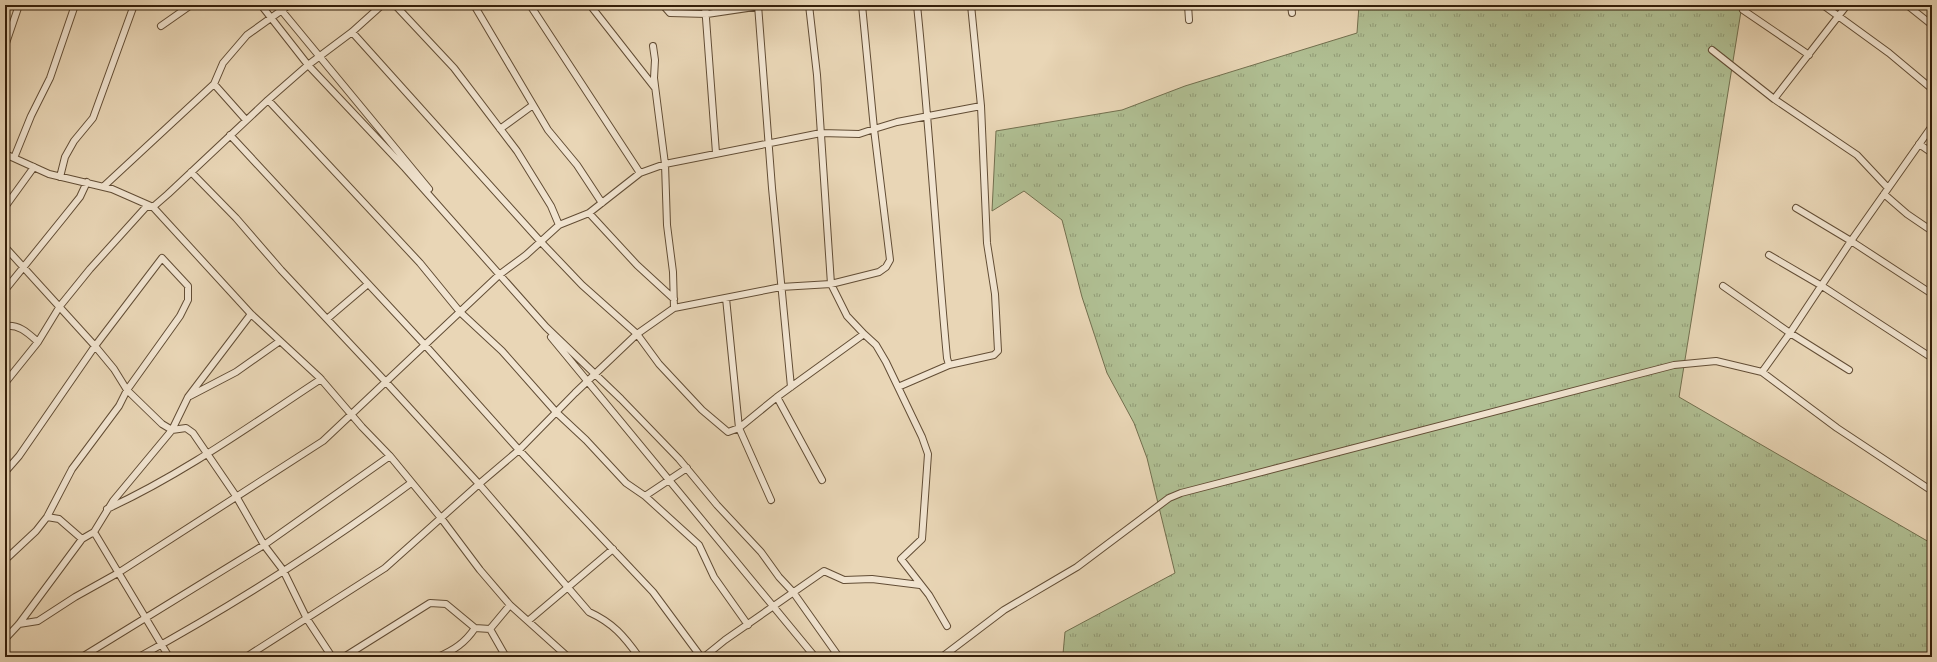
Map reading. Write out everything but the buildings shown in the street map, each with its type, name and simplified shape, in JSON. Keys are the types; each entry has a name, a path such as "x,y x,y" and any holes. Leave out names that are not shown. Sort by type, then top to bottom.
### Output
{"street":[{"path":"5,46 19,5"},
{"path":"14,158 31,116 50,78 75,5"},
{"path":"60,177 66,158 74,141 93,118 134,5"},
{"path":"161,26 191,5"},
{"path":"261,5 271,20 308,65 405,168 546,327 652,429 687,468 761,552 779,577 793,592 839,657"},
{"path":"277,5 815,657"},
{"path":"104,186 214,84 223,63 248,35 259,26 271,20 289,5"},
{"path":"5,383 38,342 60,306 98,260 146,207 153,207 268,100 308,65 352,32 382,5"},
{"path":"395,5 454,68 500,129 533,175 551,206 559,225"},
{"path":"474,5 548,130 577,165 602,203"},
{"path":"530,5 597,105 640,174"},
{"path":"590,5 656,89"},
{"path":"663,5 670,13 705,14 768,5"},
{"path":"704,5 716,153"},
{"path":"809,5 817,75 831,284 847,316 876,345 898,387 928,454 922,539 901,559 928,595 947,626"},
{"path":"246,657 385,568 519,450 637,334 674,308 781,287 831,284 879,272 886,267 890,260 874,129 862,5"},
{"path":"917,5 928,117 947,358 949,365"},
{"path":"898,387 949,365 994,355 998,351 995,294 987,243 981,106 971,5"},
{"path":"1188,5 1189,20"},
{"path":"1291,5 1292,13"},
{"path":"1822,5 1889,53 1932,89"},
{"path":"1774,99 1847,5"},
{"path":"1907,5 1932,25"},
{"path":"758,6 770,144 772,188 791,387"},
{"path":"1743,10 1809,54"},
{"path":"352,32 540,241 582,285 637,334 659,364 715,422 728,432 739,428 777,397 864,334"},
{"path":"653,46 656,89 666,164 667,225 673,272 674,308"},
{"path":"1712,50 1774,99 1857,155 1907,214 1932,230"},
{"path":"214,84 246,120"},
{"path":"268,100 420,263 460,312 502,351 556,412 586,440 626,483 645,496 699,545 714,577 748,625"},
{"path":"500,129 533,105"},
{"path":"19,624 38,621 75,596 118,573 323,441 336,430 385,380 425,345 499,275 526,255 559,225 589,213 640,174 666,164 716,153 770,144 821,133 859,134 897,122 981,106"},
{"path":"1762,372 1822,286 1851,241 1932,126"},
{"path":"230,135 425,345 519,450 653,592 702,657 824,571 844,580 872,579 920,585"},
{"path":"1919,144 1932,153"},
{"path":"5,154 60,177 104,186 153,207 251,314 307,364 321,379 390,456 510,605 568,657"},
{"path":"5,208 34,167"},
{"path":"191,172 236,218 327,319 385,380 479,484 589,612 604,619 620,631 639,657"},
{"path":"5,290 25,268 80,197 87,182"},
{"path":"1796,208 1851,241 1932,294"},
{"path":"589,213 637,265 674,298"},
{"path":"5,247 60,306 73,324 95,346 114,369 127,390 162,424 172,430 186,428 194,433 236,496 264,545 284,570 307,619 332,657"},
{"path":"1769,255 1822,286 1932,358"},
{"path":"5,472 18,456 95,346 162,258 188,286 188,300 180,316 127,390 119,406 72,469 47,517 36,531 5,560"},
{"path":"327,319 368,284"},
{"path":"1723,286 1790,333 1849,370"},
{"path":"726,298 739,428 771,500"},
{"path":"5,639 19,624 82,539 94,532 107,509 172,430 188,397 251,314"},
{"path":"5,326 18,326 38,342"},
{"path":"188,397 236,372 280,341"},
{"path":"942,657 1004,610 1077,567 1169,498 1181,493 1674,365 1716,362 1762,372 1837,428 1932,491"},
{"path":"107,509 132,498 208,454 321,379"},
{"path":"777,397 822,480"},
{"path":"82,657 264,545 390,456"},
{"path":"645,496 687,468"},
{"path":"139,657 284,570 371,512 411,483"},
{"path":"47,517 59,519 82,539"},
{"path":"94,532 144,618 169,657"},
{"path":"528,621 569,588 613,549"},
{"path":"1932,586 1932,591"},
{"path":"344,657 430,602 446,604 475,628 490,629"},
{"path":"490,629 510,605"},
{"path":"438,657 446,656 455,650 467,640 475,628"},
{"path":"490,629 506,657"}],"green space":[{"path":"1359,5 1742,5 1679,397 1929,542 1932,657 1058,657 1063,654 1065,632 1175,573 1147,458 1134,423 1107,373 1082,297 1062,220 1024,191 992,211 996,131 1122,110 1185,86 1357,33"}]}
